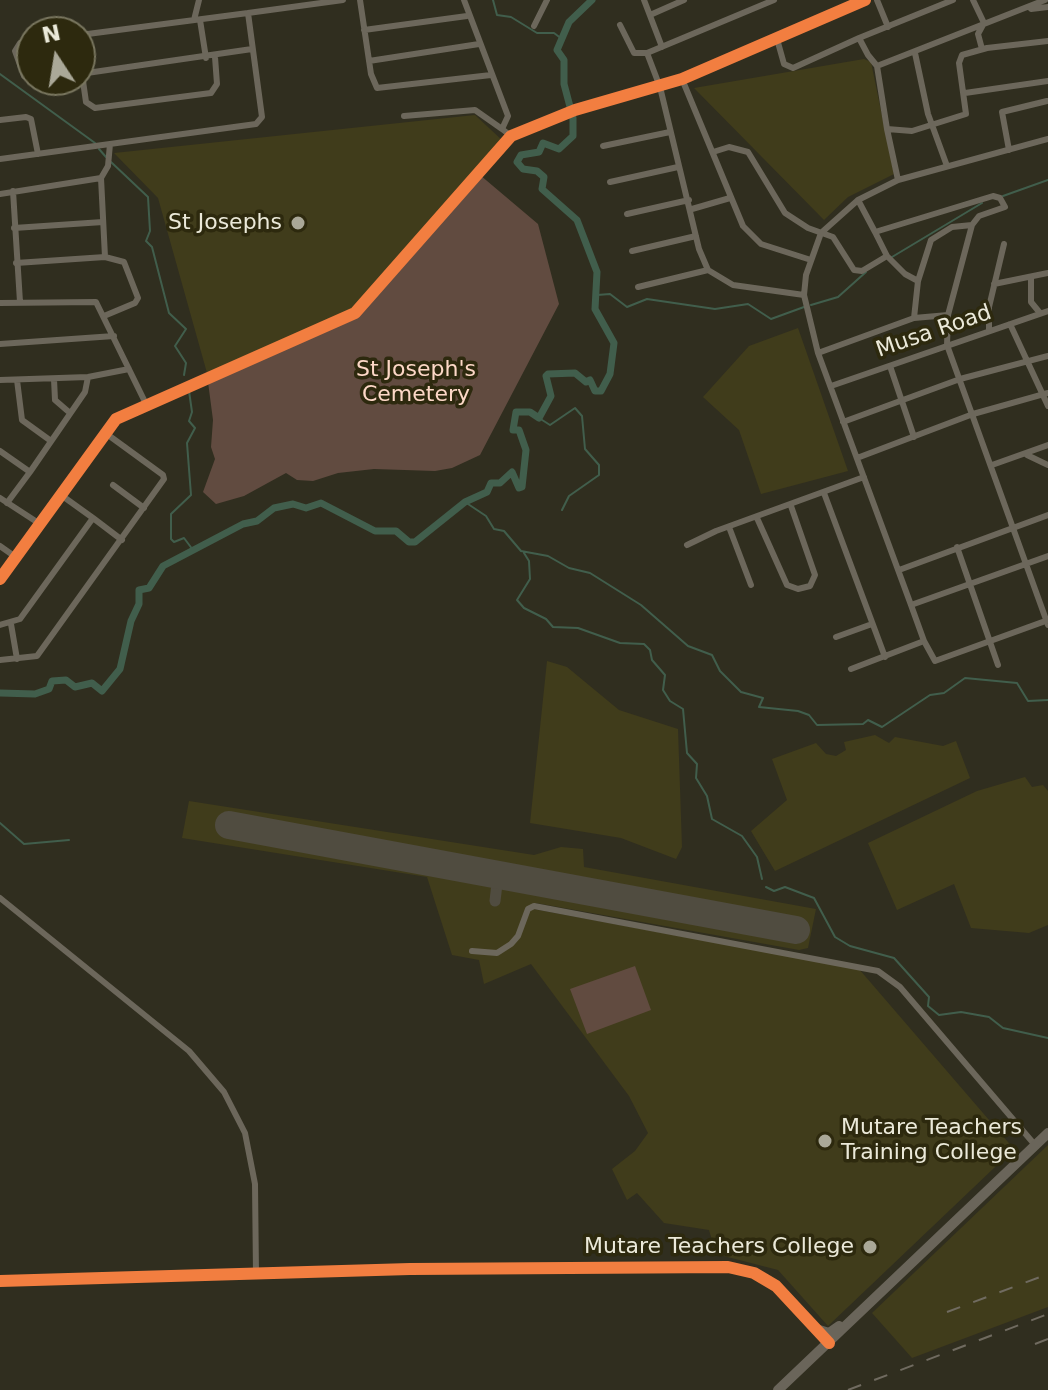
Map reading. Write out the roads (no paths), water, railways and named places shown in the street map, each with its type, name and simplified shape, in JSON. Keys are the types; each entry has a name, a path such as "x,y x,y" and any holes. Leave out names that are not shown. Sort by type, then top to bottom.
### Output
{"highway":[{"path":"778,1390 1048,1133"},
{"path":"816,1329 833,1332 865,1302 873,1300"}],"street":[{"path":"199,0 197,20 206,58"},
{"path":"96,33 248,13 293,3 343,0"},
{"path":"360,0 369,61 377,88 491,75"},
{"path":"464,0 467,16 508,116 502,129"},
{"path":"534,26 547,0"},
{"path":"644,0 662,47"},
{"path":"650,15 684,0"},
{"path":"620,25 634,53 647,53 774,0"},
{"path":"0,579 116,419 355,313 511,136 575,110 682,79 777,39 847,4 865,0"},
{"path":"877,0 888,27"},
{"path":"777,39 784,64 793,68 953,0"},
{"path":"973,0 984,23"},
{"path":"877,66 1045,0"},
{"path":"1023,10 1048,7"},
{"path":"0,159 261,122 248,13"},
{"path":"364,30 467,16"},
{"path":"982,49 978,34 984,23"},
{"path":"859,38 877,66 898,180"},
{"path":"887,129 912,131 965,116 965,93 959,59 982,49 1048,41"},
{"path":"369,61 479,44"},
{"path":"96,72 215,57 252,49"},
{"path":"647,53 660,87 678,167 692,209 696,236 708,270 733,285 804,295"},
{"path":"915,53 933,126 947,166"},
{"path":"85,96 86,102 95,108 211,93 217,84 215,57"},
{"path":"682,79 743,226 761,244 811,260"},
{"path":"965,93 1048,81"},
{"path":"1009,150 1002,112 1047,102 1038,83"},
{"path":"404,116 475,110 511,136"},
{"path":"0,120 31,119 38,154"},
{"path":"603,146 670,132"},
{"path":"875,232 999,196 1005,207 979,216 972,225 948,315 947,345 1048,622 935,661 924,641 818,353 804,295 811,260 821,233 858,200 898,180 1046,140 1048,150"},
{"path":"105,257 101,178 108,166 110,144"},
{"path":"713,152 729,147 748,152 785,213 833,237 857,271 890,258"},
{"path":"610,182 678,167"},
{"path":"0,194 101,178"},
{"path":"13,191 20,302"},
{"path":"692,209 730,198"},
{"path":"627,214 689,200"},
{"path":"858,200 890,258 905,274 918,281"},
{"path":"14,228 103,222"},
{"path":"914,318 918,281 931,240 952,227 972,225"},
{"path":"632,251 696,236"},
{"path":"989,331 994,284 1004,244"},
{"path":"16,263 105,257 124,262 138,298 135,303 104,316"},
{"path":"638,287 708,270"},
{"path":"994,284 1031,279 1048,273"},
{"path":"1031,279 1031,302 1044,312"},
{"path":"0,303 92,301 104,316 147,406"},
{"name":"Musa Road","path":"831,386 1044,312"},
{"path":"818,353 914,318 948,315"},
{"path":"1010,324 1045,393 1048,406"},
{"path":"0,344 114,336"},
{"path":"843,422 960,379 1048,356"},
{"path":"890,366 914,437"},
{"path":"0,380 88,377 129,369"},
{"path":"40,524 3,500 30,472 85,392 88,377"},
{"path":"54,379 55,400 70,413"},
{"path":"17,380 22,420 51,441"},
{"path":"857,458 973,414 1045,393"},
{"path":"0,660 37,656 122,540 164,476 104,432"},
{"path":"992,465 1048,445"},
{"path":"0,451 30,472"},
{"path":"1027,455 1048,465"},
{"path":"687,545 864,477"},
{"path":"113,485 144,508"},
{"path":"824,493 885,657"},
{"path":"61,495 122,540"},
{"path":"757,518 787,585 798,589 810,586 815,575 791,506"},
{"path":"899,570 1048,515"},
{"path":"0,625 11,624 22,616 93,518"},
{"path":"729,527 751,585"},
{"path":"0,546 17,558"},
{"path":"957,547 998,665"},
{"path":"911,605 1048,556"},
{"path":"11,624 17,659"},
{"path":"836,637 872,624"},
{"path":"851,669 924,641"},
{"path":"0,898 189,1051 224,1092 245,1133 255,1184 256,1274"},
{"path":"472,951 489,954 511,944 518,936 528,909 534,906 878,971 900,987 1035,1145"},
{"path":"0,1281 728,1267 754,1273 776,1286 829,1343"}],"waterway":[{"path":"493,0 497,15 511,17 537,33 554,33 562,39"},
{"path":"0,693 35,694 49,689 52,681 66,680 75,687 92,683 102,691 120,669 131,621 139,604 139,590 149,588 163,566 243,524 257,521 274,508 293,504 306,508 321,503 375,531 396,531 409,542 415,542 465,502 487,492 491,483 500,483 512,472 519,488 522,487 526,450 519,430 513,430 516,412 530,412 539,418 551,396 548,374 575,373 586,382 590,380 595,391 601,391 610,374 614,343 595,309 597,272 577,220 542,189 544,177 537,171 523,169 517,162 521,155 539,152 543,143 559,149 573,136 573,118 564,84 564,60 557,50 569,22 592,0"},
{"path":"0,74 95,143"},
{"path":"99,149 106,157"},
{"path":"111,162 148,197 150,231 146,241 152,247 169,313 186,329 175,346 186,363 184,375"},
{"path":"1003,196 1048,180"},
{"path":"892,257 982,203"},
{"path":"811,305 838,297 866,272"},
{"path":"597,295 610,294 627,307 647,299 715,309 748,304 771,319 804,307"},
{"path":"189,391 192,412 189,421 195,428 187,443 191,495 171,514 171,539 174,542 184,538 193,550"},
{"path":"539,418 550,425 575,408 582,416 585,449 599,465 599,475 569,496 562,510"},
{"path":"465,502 486,516 494,529 504,531 521,551 548,556 569,568 590,573 641,605 688,646 712,655 720,671 741,692 763,698 759,707 798,711 809,715 817,725 863,724 868,720 882,727 930,695 944,693 965,678 1017,683 1028,701 1048,700"},
{"path":"524,553 529,561 530,579 517,600 524,608 546,619 553,627 578,628 620,643 644,644 650,650 652,660 665,675 663,690 670,701 683,709 687,753 697,764 696,778 707,796 712,819 742,836 757,857 762,879"},
{"path":"0,823 24,844 69,840"},
{"path":"766,887 774,891 785,887 814,898 835,937 850,946 894,958 929,997 928,1006 939,1015 961,1012 989,1017 1003,1028 1048,1038"}],"railway":[{"path":"947,1312 1048,1274"},
{"path":"848,1390 1048,1314"},
{"path":"1035,1344 1048,1339"}],"place":[{"name":"St Josephs","path":"298,223"},
{"name":"Mutare Teachers Training College","path":"825,1141"},
{"name":"Mutare Teachers College","path":"870,1247"}],"park label":[{"name":"St Joseph's Cemetery","path":"416,382"}]}
